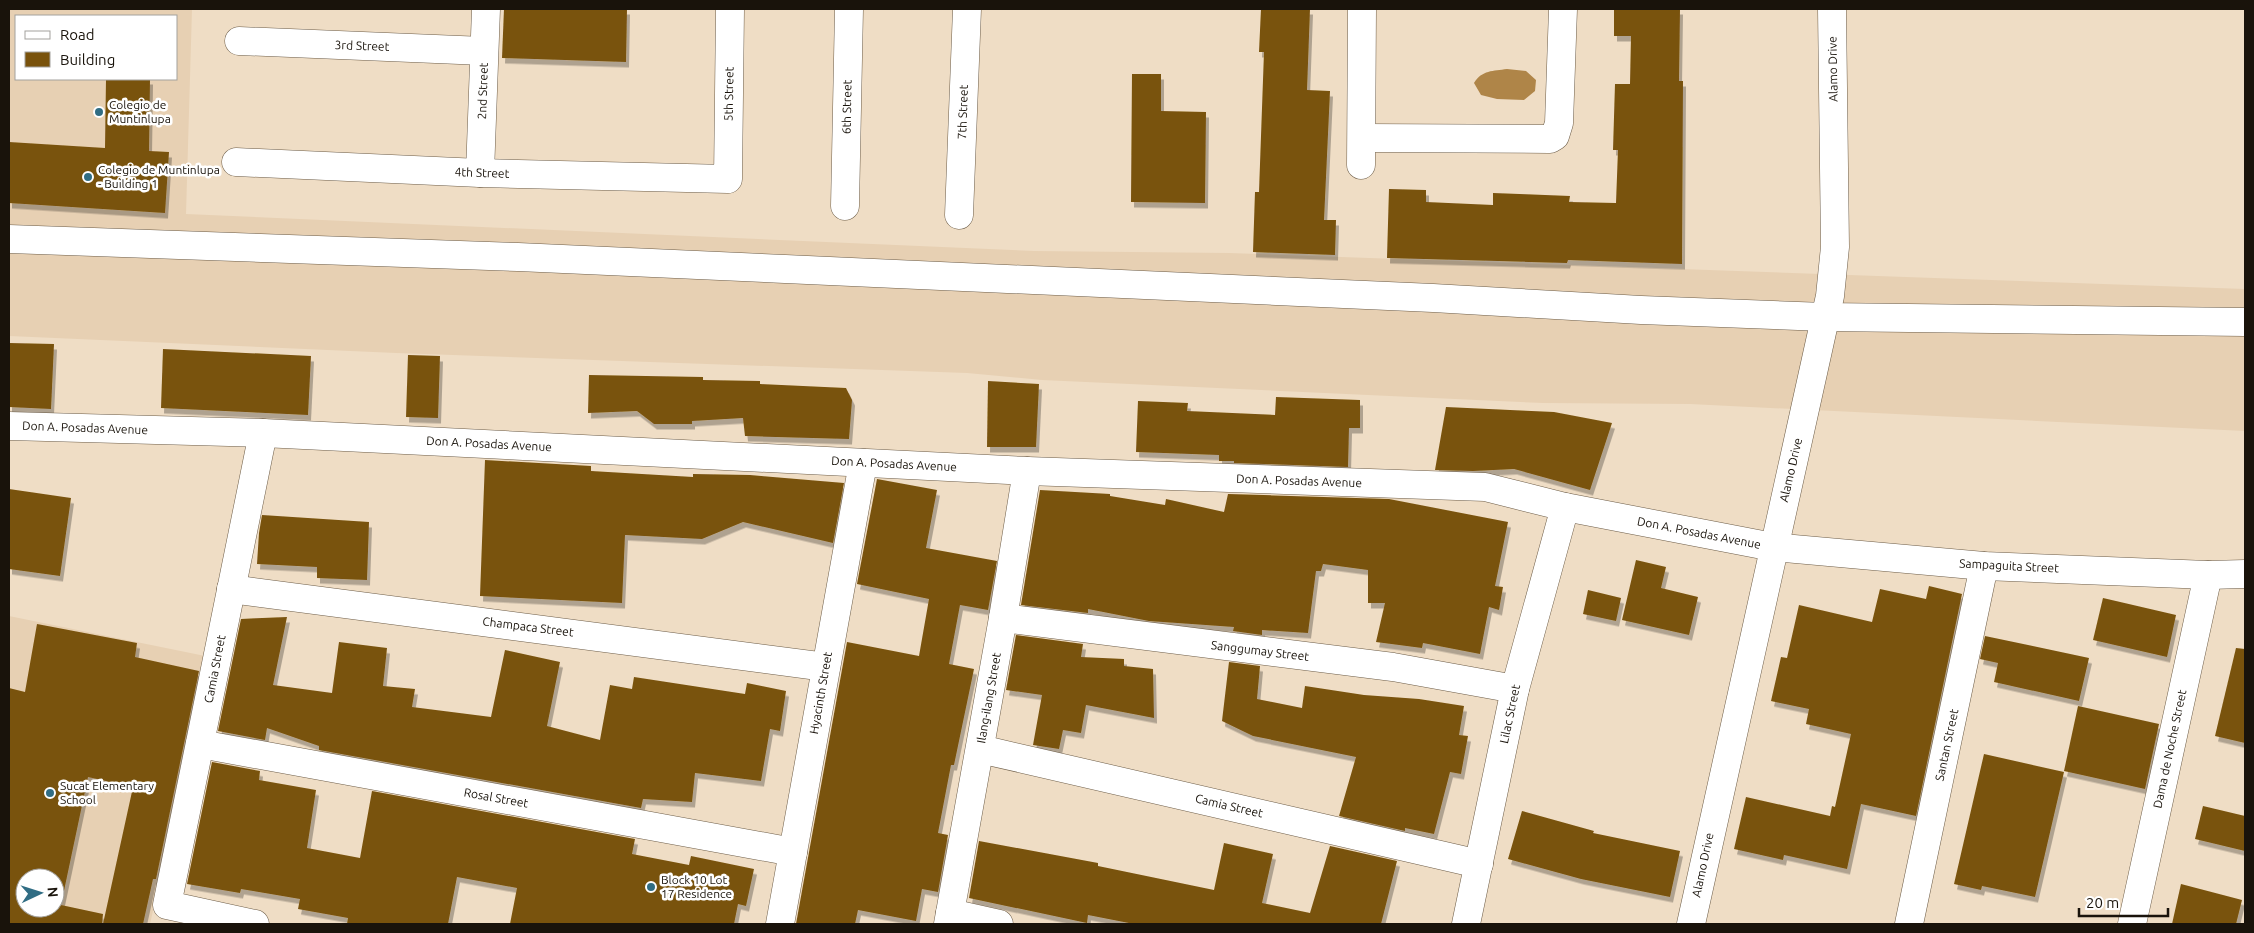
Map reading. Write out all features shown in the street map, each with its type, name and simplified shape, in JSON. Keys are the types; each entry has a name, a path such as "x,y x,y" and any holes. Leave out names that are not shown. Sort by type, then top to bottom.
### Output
{"street":[{"name":"2nd Street","path":"480,173 486,9"},
{"name":"5th Street","path":"728,179 730,9"},
{"name":"6th Street","path":"845,206 848,9"},
{"name":"7th Street","path":"959,215 967,9"},
{"path":"1361,165 1362,9"},
{"path":"1362,138 1550,139 1555,136 1559,123 1563,9"},
{"name":"Alamo Drive","path":"1690,924 1825,317 1833,271 1835,247 1832,9"},
{"name":"3rd Street","path":"239,41 484,51"},
{"name":"4th Street","path":"236,162 480,173 728,179"},
{"path":"9,239 518,257 1825,317 2245,322"},
{"name":"Don A. Posadas Avenue","path":"9,426 263,433 1027,471 1485,487 1565,507 1773,547"},
{"name":"Camia Street","path":"254,924 167,906 263,433"},
{"name":"Hyacinth Street","path":"780,924 863,463"},
{"name":"Ilang-ilang Street","path":"949,919 1003,618 1027,471"},
{"name":"Lilac Street","path":"1466,924 1515,689 1565,507"},
{"name":"Sampaguita Street","path":"1773,547 1984,566 2208,575 2245,574"},
{"name":"Santan Street","path":"1908,924 1984,566"},
{"name":"Dama de Noche Street","path":"2132,924 2208,575"},
{"name":"Champaca Street","path":"231,589 826,667"},
{"name":"Sanggumay Street","path":"1003,618 1393,667 1515,689"},
{"name":"Rosal Street","path":"200,744 793,852"},
{"name":"Camia Street","path":"980,749 1479,864"},
{"path":"949,919 999,924"}],"shaded area":[{"path":"9,9 192,9 186,214 1034,251 1229,253 2245,289 2245,431 1690,404 1543,403 1042,380 967,373 396,353 9,336"},
{"path":"1507,69 1526,71 1536,80 1535,91 1524,100 1497,99 1481,95 1474,83 1477,79 1484,73"},
{"path":"9,616 210,657 150,924 9,924"}],"building":[{"path":"504,9 627,9 626,62 502,58"},
{"path":"1261,9 1310,9 1307,90 1330,91 1324,220 1336,220 1335,255 1253,252 1255,192 1259,192 1264,52 1259,52"},
{"path":"1614,9 1680,9 1679,81 1683,81 1682,264 1568,260 1567,263 1387,258 1389,189 1426,190 1426,202 1493,205 1493,193 1570,196 1569,202 1616,203 1618,150 1613,150 1615,84 1630,84 1631,36 1614,36"},
{"path":"1132,74 1161,74 1161,111 1206,112 1205,203 1131,202"},
{"name":"Colegio de Muntinlupa - Building 1","path":"106,80 150,80 149,151 169,152 165,213 9,203 9,142 105,148"},
{"path":"9,343 54,344 51,409 9,407"},
{"path":"163,349 311,356 308,415 161,408"},
{"path":"408,355 440,356 438,418 406,417"},
{"path":"589,375 703,377 703,380 760,381 760,384 846,388 852,400 849,439 745,436 743,418 692,421 692,424 654,424 637,411 588,413"},
{"path":"988,381 1039,384 1036,447 987,447"},
{"path":"1276,397 1360,400 1360,428 1349,428 1348,467 1234,463 1234,461 1219,461 1219,455 1136,452 1138,401 1188,403 1187,411 1275,415"},
{"path":"1446,407 1554,412 1612,423 1590,490 1514,469 1435,470"},
{"path":"485,460 591,466 591,471 693,477 693,474 750,475 844,483 833,543 743,522 702,539 625,535 622,603 480,596"},
{"path":"877,479 937,490 926,548 997,561 988,610 960,605 949,664 974,669 954,765 951,765 938,833 948,835 938,892 922,889 916,921 858,910 855,924 796,924 847,642 919,656 929,599 857,584"},
{"path":"9,489 71,498 60,576 9,569"},
{"path":"1040,490 1110,494 1110,496 1165,505 1166,499 1224,512 1228,494 1389,499 1508,522 1495,586 1503,587 1499,610 1489,607 1480,654 1423,643 1422,648 1376,642 1385,603 1368,603 1368,570 1323,564 1321,571 1316,571 1308,633 1262,630 1262,635 1233,631 1234,627 1149,621 1088,609 1088,613 1021,605"},
{"path":"262,515 369,522 367,580 317,578 317,567 257,564"},
{"path":"1636,560 1666,567 1661,588 1698,597 1689,635 1622,620"},
{"path":"1929,586 1962,594 1916,816 1861,804 1847,869 1784,855 1783,860 1734,849 1746,797 1830,816 1832,806 1835,807 1851,734 1806,724 1809,709 1771,701 1781,657 1787,658 1799,605 1872,622 1880,589 1926,599"},
{"path":"1588,590 1621,598 1616,621 1583,614"},
{"path":"2103,598 2176,615 2167,657 2093,640"},
{"path":"287,617 273,685 332,693 339,642 387,648 383,686 415,689 412,707 491,717 505,650 560,662 547,726 600,740 610,685 632,689 634,677 745,694 747,683 786,691 780,731 770,729 761,781 695,773 692,802 643,799 641,808 319,750 319,746 267,728 265,740 218,731 241,619"},
{"path":"37,624 137,643 135,657 199,671 156,879 153,879 143,924 103,924 133,787 88,777 65,886 65,868 15,868 15,918 65,918 65,906 103,914 102,924 9,924 9,688 25,692"},
{"path":"1016,635 1083,644 1081,657 1124,659 1124,666 1153,669 1154,718 1086,705 1081,733 1063,730 1059,749 1033,745 1042,695 1006,690"},
{"path":"1985,636 2089,658 2079,701 1994,682 1998,663 1980,659"},
{"path":"2236,648 2245,649 2245,743 2215,736"},
{"path":"1229,662 1260,666 1257,699 1302,708 1305,686 1364,695 1419,699 1464,706 1459,735 1468,736 1461,774 1450,772 1434,834 1405,828 1405,831 1339,816 1356,757 1253,736 1222,721"},
{"path":"2078,706 2159,724 2145,789 2064,771"},
{"path":"1984,754 2064,772 2035,897 1982,886 1981,890 1954,884"},
{"path":"212,762 260,771 259,780 316,790 307,848 360,858 372,791 635,839 632,854 689,865 691,856 754,869 746,906 738,904 734,924 510,924 517,888 457,877 448,924 347,924 348,918 298,909 300,899 241,889 240,893 187,884"},
{"path":"2203,806 2245,816 2245,851 2195,839"},
{"path":"1522,811 1594,831 1593,833 1680,851 1670,897 1581,879 1508,859"},
{"path":"979,841 1098,863 1098,866 1214,890 1224,843 1273,854 1262,903 1310,913 1330,846 1397,861 1381,924 1134,924 1088,915 1087,923 969,898"},
{"path":"2181,884 2242,900 2236,924 2172,924"}],"place":[{"name":"Colegio de Muntinlupa","path":"99,112"},
{"name":"Colegio de Muntinlupa - Building 1","path":"88,177"},
{"name":"Sucat Elementary School","path":"50,793"},
{"name":"Block 10 Lot 17 Residence","path":"651,887"}]}
